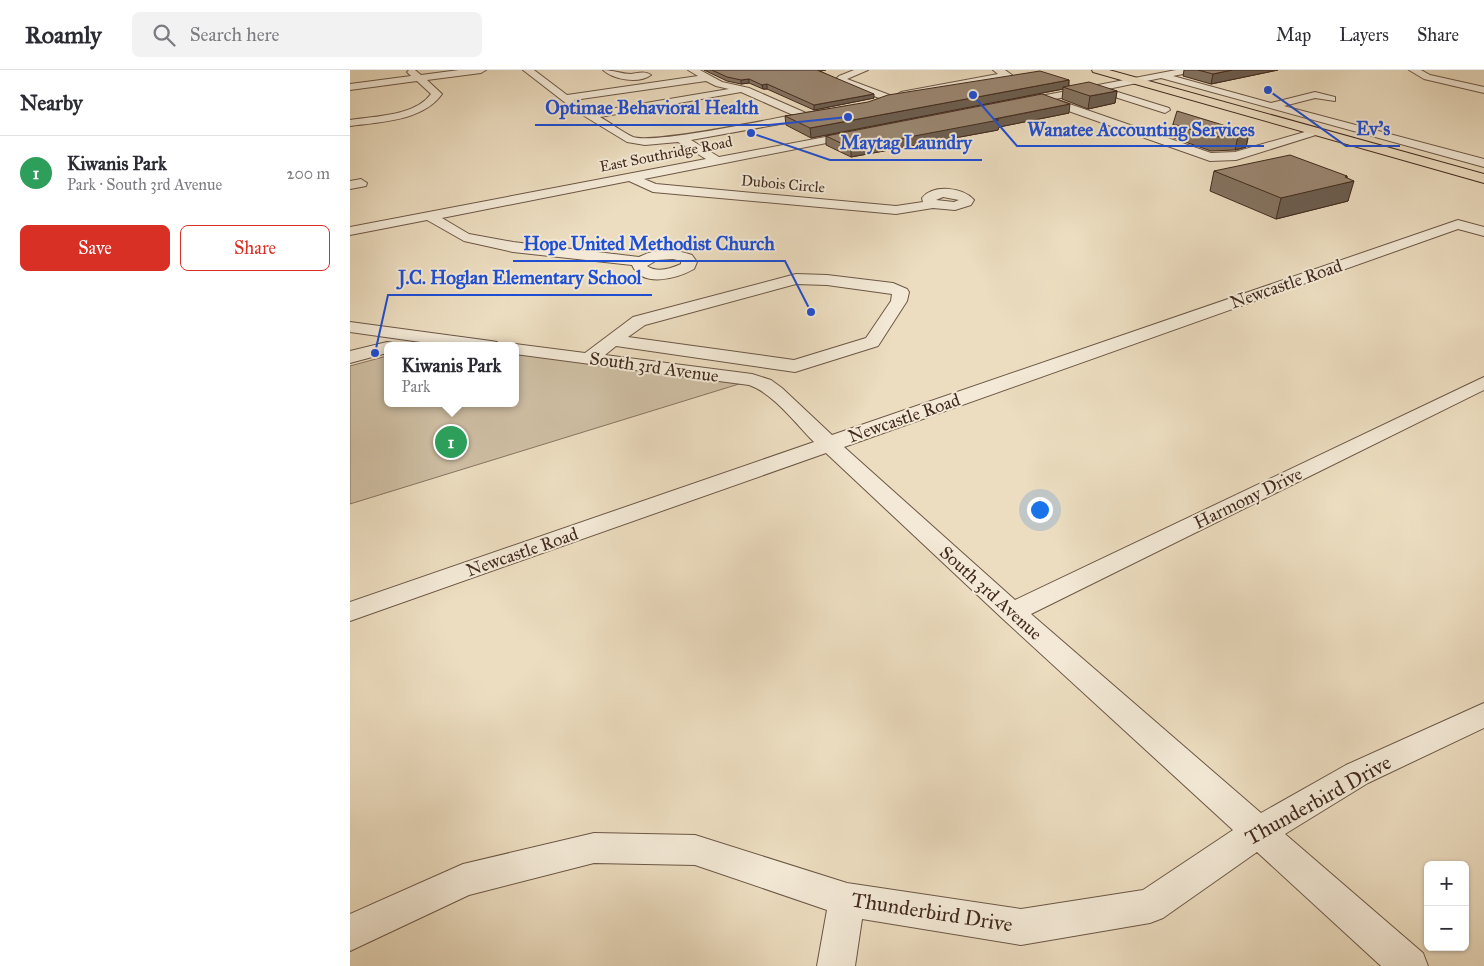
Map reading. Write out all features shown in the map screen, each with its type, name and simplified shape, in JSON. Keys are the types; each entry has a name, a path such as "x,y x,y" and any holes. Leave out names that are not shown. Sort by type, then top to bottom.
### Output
{"main road":[{"path":"1097,70 1139,76 1315,132 1484,179"}],"street":[{"path":"350,87 413,73 481,70"},
{"path":"528,70 572,104 631,140 645,142 680,138 841,110"},
{"path":"608,70 617,76 633,77"},
{"path":"693,70 711,80 745,90 805,116"},
{"path":"863,70 842,78 844,81 891,99"},
{"path":"875,104 903,94 1007,74 998,70"},
{"path":"1005,106 1098,89 1139,76 1164,76 1190,70"},
{"path":"1414,70 1426,77 1484,90"},
{"path":"350,123 404,113 424,106 434,100 437,94 413,73"},
{"path":"606,81 658,73"},
{"path":"1164,76 1484,163"},
{"path":"572,104 711,80"},
{"path":"552,88 570,86"},
{"path":"572,104 727,86"},
{"path":"1098,89 1165,110"},
{"path":"591,115 745,90"},
{"path":"1061,96 1086,100 1109,95 1110,93"},
{"path":"1272,106 1315,96 1331,99"},
{"path":"1043,99 1210,156 1236,156 1315,132"},
{"name":"East Southridge Road","path":"350,231 871,131"},
{"path":"680,138 718,161"},
{"name":"Dubois Circle","path":"632,178 653,188 896,210 933,204"},
{"path":"430,216 464,238 513,247 642,262"},
{"name":"Newcastle Road","path":"350,612 1458,224 1484,232"},
{"path":"589,359 613,340 639,321 796,279 827,280 893,288 901,292 899,301 872,342 795,366 613,340"},
{"path":"350,327 462,342"},
{"path":"396,342 411,335"},
{"path":"350,357 384,347"},
{"name":"South 3rd Avenue","path":"519,350 752,380 764,384 775,392 1012,612 1409,966"},
{"name":"Harmony Drive","path":"1012,612 1484,383"},
{"name":"Thunderbird Drive","path":"350,933 463,880 594,848 695,850 847,900 1022,927 1150,906 1258,832 1357,774 1484,715"},
{"path":"836,966 847,900"}],"shaded area":[{"path":"519,350 752,380 350,504 350,366 384,357 384,407 519,407"}],"building":[{"path":"712,70 817,70 874,94 814,105 767,84 762,85 749,79 741,80 727,77"},
{"path":"1198,70 1232,70 1213,74"},
{"path":"1040,71 1069,80 810,128 785,116 868,102 888,95"},
{"path":"1089,82 1117,91 1090,96 1063,87"},
{"path":"1042,94 1070,104 994,119 999,120 851,148 826,136"},
{"path":"1177,111 1249,133 1238,136 1214,137 1173,124"},
{"path":"1290,155 1347,176 1345,177 1354,181 1281,198 1214,171"}],"place":[{"name":"Ev's","path":"1268,90"},
{"name":"Wanatee Accounting Services","path":"973,95"},
{"name":"Optimae Behavioral Health","path":"848,117"},
{"name":"Maytag Laundry","path":"751,133"},
{"name":"Hope United Methodist Church","path":"811,312"},
{"name":"J.C. Hoglan Elementary School","path":"375,353"},
{"name":"Kiwanis Park","path":"451,442"}]}
